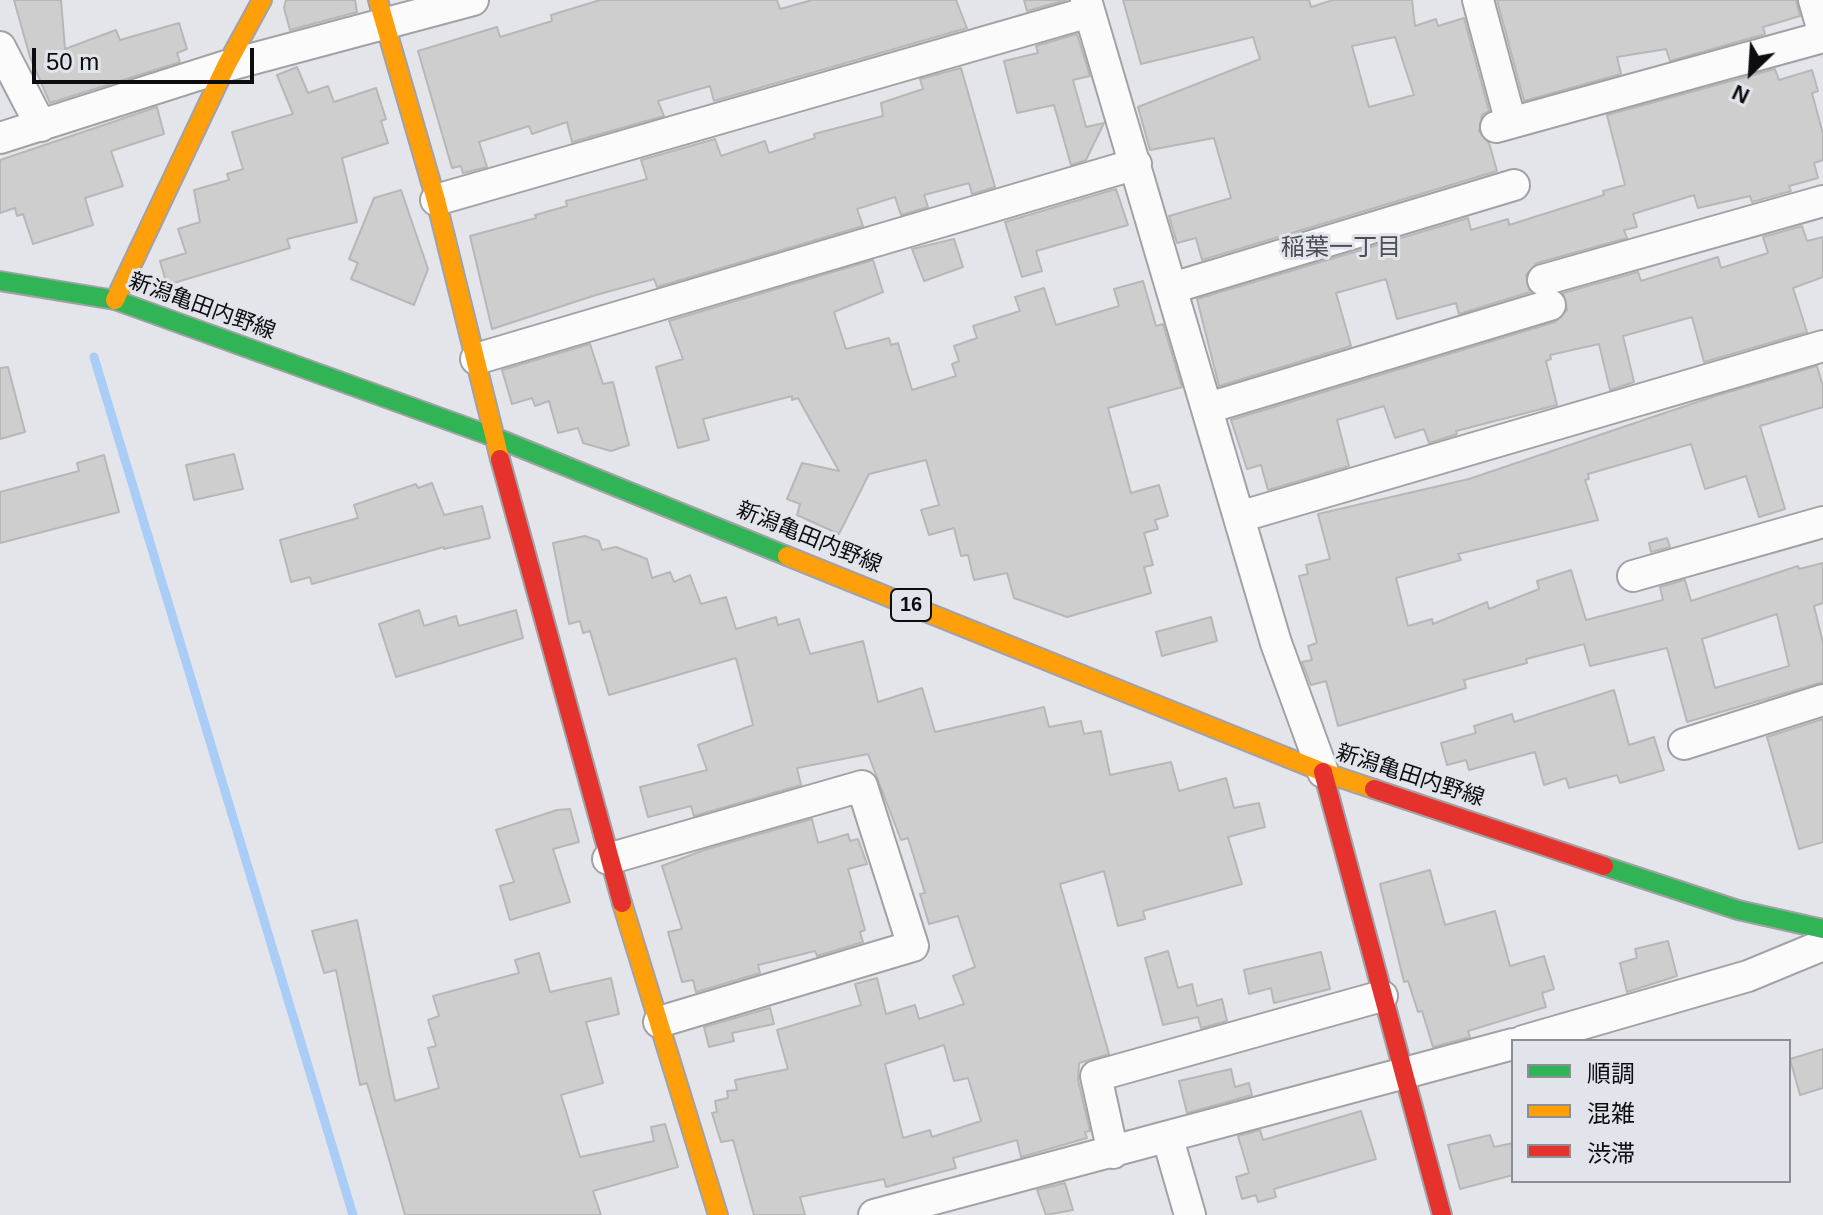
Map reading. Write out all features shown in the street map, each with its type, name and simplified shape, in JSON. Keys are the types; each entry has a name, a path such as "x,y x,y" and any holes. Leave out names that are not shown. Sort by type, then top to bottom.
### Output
{"street":[{"path":"115,300 226,66 262,0"},
{"path":"0,138 382,13 473,0"},
{"path":"1478,0 1503,125 1823,34 1814,0"},
{"path":"436,200 1088,6 1276,643 1323,772 1442,1215"},
{"path":"382,13 436,200 494,437 608,859 718,1215"},
{"path":"0,47 41,126"},
{"path":"476,359 1136,164"},
{"path":"1172,288 1514,185"},
{"path":"1208,408 1823,201"},
{"name":"新潟亀田内野線","path":"0,281 115,300 494,437 1323,772 1738,910 1823,929"},
{"path":"1239,517 1823,346"},
{"path":"1633,576 1823,522"},
{"path":"1684,744 1823,700"},
{"path":"608,859 862,786 913,946 659,1022"},
{"path":"1530,1039 1748,976 1823,945"},
{"path":"1113,1153 1096,1076 1382,996"},
{"path":"874,1215 1168,1139 1511,1045"},
{"path":"1168,1139 1190,1215"}],"building":[{"path":"14,0 61,0 65,49 116,30 120,40 179,23 187,49 177,53 180,62 50,103 30,57"},
{"path":"286,0 355,0 357,12 290,30 284,8"},
{"path":"600,0 777,0 780,9 812,0 956,0 967,28 714,101 710,86 658,101 664,116 572,142 567,122 532,134 529,126 479,142 487,167 463,173 461,166 452,168 418,51 497,27 500,37 552,21 551,15"},
{"path":"1024,0 1066,0 1027,11"},
{"path":"1123,0 1309,0 1311,7 1333,0 1412,0 1415,26 1436,19 1438,26 1464,18 1489,111 1482,115 1479,131 1489,143 1497,171 1202,260 1196,238 1177,243 1169,216 1231,198 1214,138 1150,150 1138,107 1260,59 1253,37 1141,64","holes":["1395,37 1414,95 1369,107 1352,46"]},
{"path":"1497,0 1796,0 1800,16 1763,27 1765,34 1670,61 1666,49 1617,57 1621,74 1524,101"},
{"path":"1077,34 1090,76 1073,80 1086,127 1104,123 1086,160 1071,165 1054,105 1017,113 1004,61 1038,53 1036,46"},
{"path":"297,67 308,93 328,86 334,102 376,88 386,119 381,121 388,143 342,158 357,222 287,239 290,248 167,285 160,261 186,253 178,229 200,222 194,190 229,180 227,174 243,169 232,132 293,114 277,75"},
{"path":"961,68 995,187 972,194 969,183 924,195 928,207 901,215 895,197 857,209 863,226 657,287 654,279 596,295 492,329 470,236 536,218 535,215 567,206 566,201 647,179 641,160 715,139 721,156 765,141 769,153 815,138 814,134 883,116 881,103 923,89 920,79"},
{"path":"1775,69 1779,80 1812,70 1818,91 1812,93 1823,134 1823,160 1814,163 1818,178 1789,186 1791,191 1752,202 1750,196 1698,208 1694,195 1633,214 1637,227 1624,230 1627,238 1537,263 1526,275 1530,292 1459,314 1456,303 1397,319 1386,279 1336,293 1351,346 1219,386 1197,299 1468,218 1471,230 1508,219 1509,225 1604,195 1603,191 1625,185 1607,115"},
{"path":"157,107 164,134 111,151 123,186 85,198 93,225 33,244 23,214 17,216 15,208 0,213 0,160"},
{"path":"1116,189 1128,225 1036,251 1042,271 1022,277 1005,222"},
{"path":"401,190 428,269 414,305 351,279 358,263 349,259 374,198"},
{"path":"1802,226 1807,241 1823,237 1823,277 1793,288 1807,332 1704,362 1692,317 1623,336 1634,382 1610,390 1599,344 1550,355 1551,359 1546,361 1557,405 1456,431 1457,434 1429,443 1424,429 1395,438 1384,406 1337,420 1349,466 1268,490 1261,465 1247,469 1231,420 1555,322 1567,310 1563,293 1638,272 1641,281 1718,257 1721,268 1768,253 1763,237"},
{"path":"954,239 963,267 924,281 912,249"},
{"path":"873,260 883,292 834,312 846,349 889,338 891,345 898,343 912,390 956,376 952,364 959,361 954,346 977,338 973,326 1020,311 1015,297 1044,288 1056,325 1119,306 1114,289 1143,281 1156,326 1163,324 1182,387 1108,408 1131,493 1159,485 1168,516 1155,520 1158,529 1144,533 1153,565 1144,567 1151,593 1067,617 1014,598 1007,573 974,580 968,555 961,556 954,528 929,535 921,510 939,505 926,460 869,474 839,534 797,515 800,504 787,499 802,463 839,471 798,398 792,400 792,396 703,419 709,440 678,448 656,367 683,359 669,321"},
{"path":"590,344 603,384 613,382 629,445 611,451 583,443 578,428 558,433 549,401 535,406 532,398 512,404 502,370"},
{"path":"1817,366 1823,386 1823,407 1760,426 1785,509 1759,517 1746,476 1705,489 1691,444 1588,474 1589,479 1585,480 1598,520 1458,554 1461,560 1396,578 1408,626 1432,619 1433,624 1487,602 1489,609 1539,589 1537,581 1571,570 1586,620 1663,600 1660,587 1685,580 1691,601 1798,566 1799,569 1823,563 1823,603 1814,606 1823,643 1823,682 1687,722 1667,648 1590,666 1584,644 1464,680 1466,688 1338,726 1326,681 1311,685 1302,662 1312,660 1308,646 1317,643 1299,576 1308,574 1306,565 1330,559 1318,514 1469,479 1712,397","holes":["1777,614 1789,666 1715,688 1702,639"]},
{"path":"8,367 25,432 0,439 0,368"},
{"path":"234,454 243,489 194,500 186,465"},
{"path":"104,455 119,512 0,543 0,492 79,471 77,463"},
{"path":"432,483 444,515 482,506 490,538 444,547 312,584 310,577 291,582 280,540 358,518 354,505 416,484 418,488"},
{"path":"585,536 599,541 602,550 616,547 647,559 652,578 670,572 674,582 690,575 701,604 726,597 736,629 776,617 778,625 799,619 810,654 863,641 878,702 922,688 935,732 1044,707 1049,727 1081,721 1084,734 1101,731 1110,775 1171,762 1179,791 1226,778 1234,808 1259,803 1265,827 1228,837 1242,884 1143,911 1145,919 1118,926 1104,871 1060,884 1109,1054 1079,1063 1078,1080 1090,1131 1085,1132 1087,1138 1021,1157 1017,1140 953,1158 956,1168 886,1187 884,1179 800,1197 805,1215 754,1215 733,1140 721,1142 712,1113 717,1112 715,1101 728,1098 727,1091 737,1090 735,1080 788,1069 777,1030 861,1005 855,984 877,978 886,1014 915,1005 919,1019 964,1004 953,976 975,967 958,916 929,924 920,894 925,893 908,838 901,840 868,754 797,768 801,785 694,816 691,806 648,817 640,787 707,770 698,745 753,725 736,658 609,695 590,631 583,633 580,621 569,624 553,543","holes":["944,1045 954,1081 968,1078 981,1121 932,1137 930,1130 903,1138 885,1064"]},
{"path":"1667,538 1670,547 1651,552 1649,543"},
{"path":"419,610 424,626 456,616 459,626 516,610 523,638 396,677 379,624"},
{"path":"1211,617 1217,641 1162,656 1156,632"},
{"path":"1614,690 1629,745 1654,737 1664,770 1620,783 1617,775 1569,788 1566,778 1544,785 1535,752 1469,770 1466,760 1447,765 1441,743 1476,733 1474,726 1512,714 1514,722"},
{"path":"1823,719 1823,842 1799,849 1767,737"},
{"path":"570,809 579,842 553,849 570,902 510,920 500,886 514,882 496,830 557,810"},
{"path":"812,819 818,843 848,834 850,841 858,839 867,864 848,869 865,930 860,932 863,942 817,956 815,951 758,965 760,973 696,992 693,980 682,982 668,932 682,929 662,866 704,850"},
{"path":"1430,870 1445,925 1495,911 1510,966 1544,956 1554,989 1542,993 1546,1007 1468,1031 1470,1037 1433,1047 1422,1011 1418,1012 1408,981 1404,982 1380,884"},
{"path":"357,920 395,1101 439,1088 428,1048 436,1046 428,1020 439,1016 433,996 519,973 515,960 539,953 550,992 611,978 619,1014 586,1022 603,1083 561,1095 580,1157 654,1141 651,1127 665,1124 678,1167 593,1191 601,1215 405,1215 367,1083 360,1085 336,970 324,973 312,931"},
{"path":"1668,941 1677,976 1627,992 1620,963 1637,958 1635,949"},
{"path":"1168,951 1178,988 1192,984 1197,1006 1222,999 1227,1021 1201,1028 1198,1017 1163,1025 1145,958"},
{"path":"1321,952 1330,989 1274,1003 1271,988 1249,994 1244,970"},
{"path":"770,1008 774,1024 732,1033 734,1041 709,1047 704,1027"},
{"path":"1823,1049 1823,1088 1800,1095 1791,1059"},
{"path":"1231,1069 1235,1087 1249,1083 1252,1095 1187,1113 1179,1081"},
{"path":"1361,1111 1376,1159 1274,1189 1276,1197 1258,1202 1256,1195 1242,1199 1236,1177 1249,1173 1238,1136 1260,1130 1263,1140"},
{"path":"1490,1135 1494,1147 1511,1143 1511,1176 1460,1189 1448,1145"},
{"path":"1065,1183 1073,1210 1046,1215 1037,1190"}],"waterway":[{"path":"94,357 353,1215"}],"traffic: fast":[{"path":"0,281 115,300 494,437 787,556"},
{"path":"1604,866 1738,910 1823,929"}],"traffic: slow":[{"path":"115,300 226,66 262,0"},
{"path":"378,0 436,200 500,459"},
{"path":"787,556 1323,772 1374,789"},
{"path":"622,903 718,1215"}],"traffic: jam":[{"path":"500,459 622,903"},
{"path":"1323,772 1442,1215"},
{"path":"1374,789 1604,866"}],"district":[{"name":"稲葉一丁目","path":"1341,248"}]}
